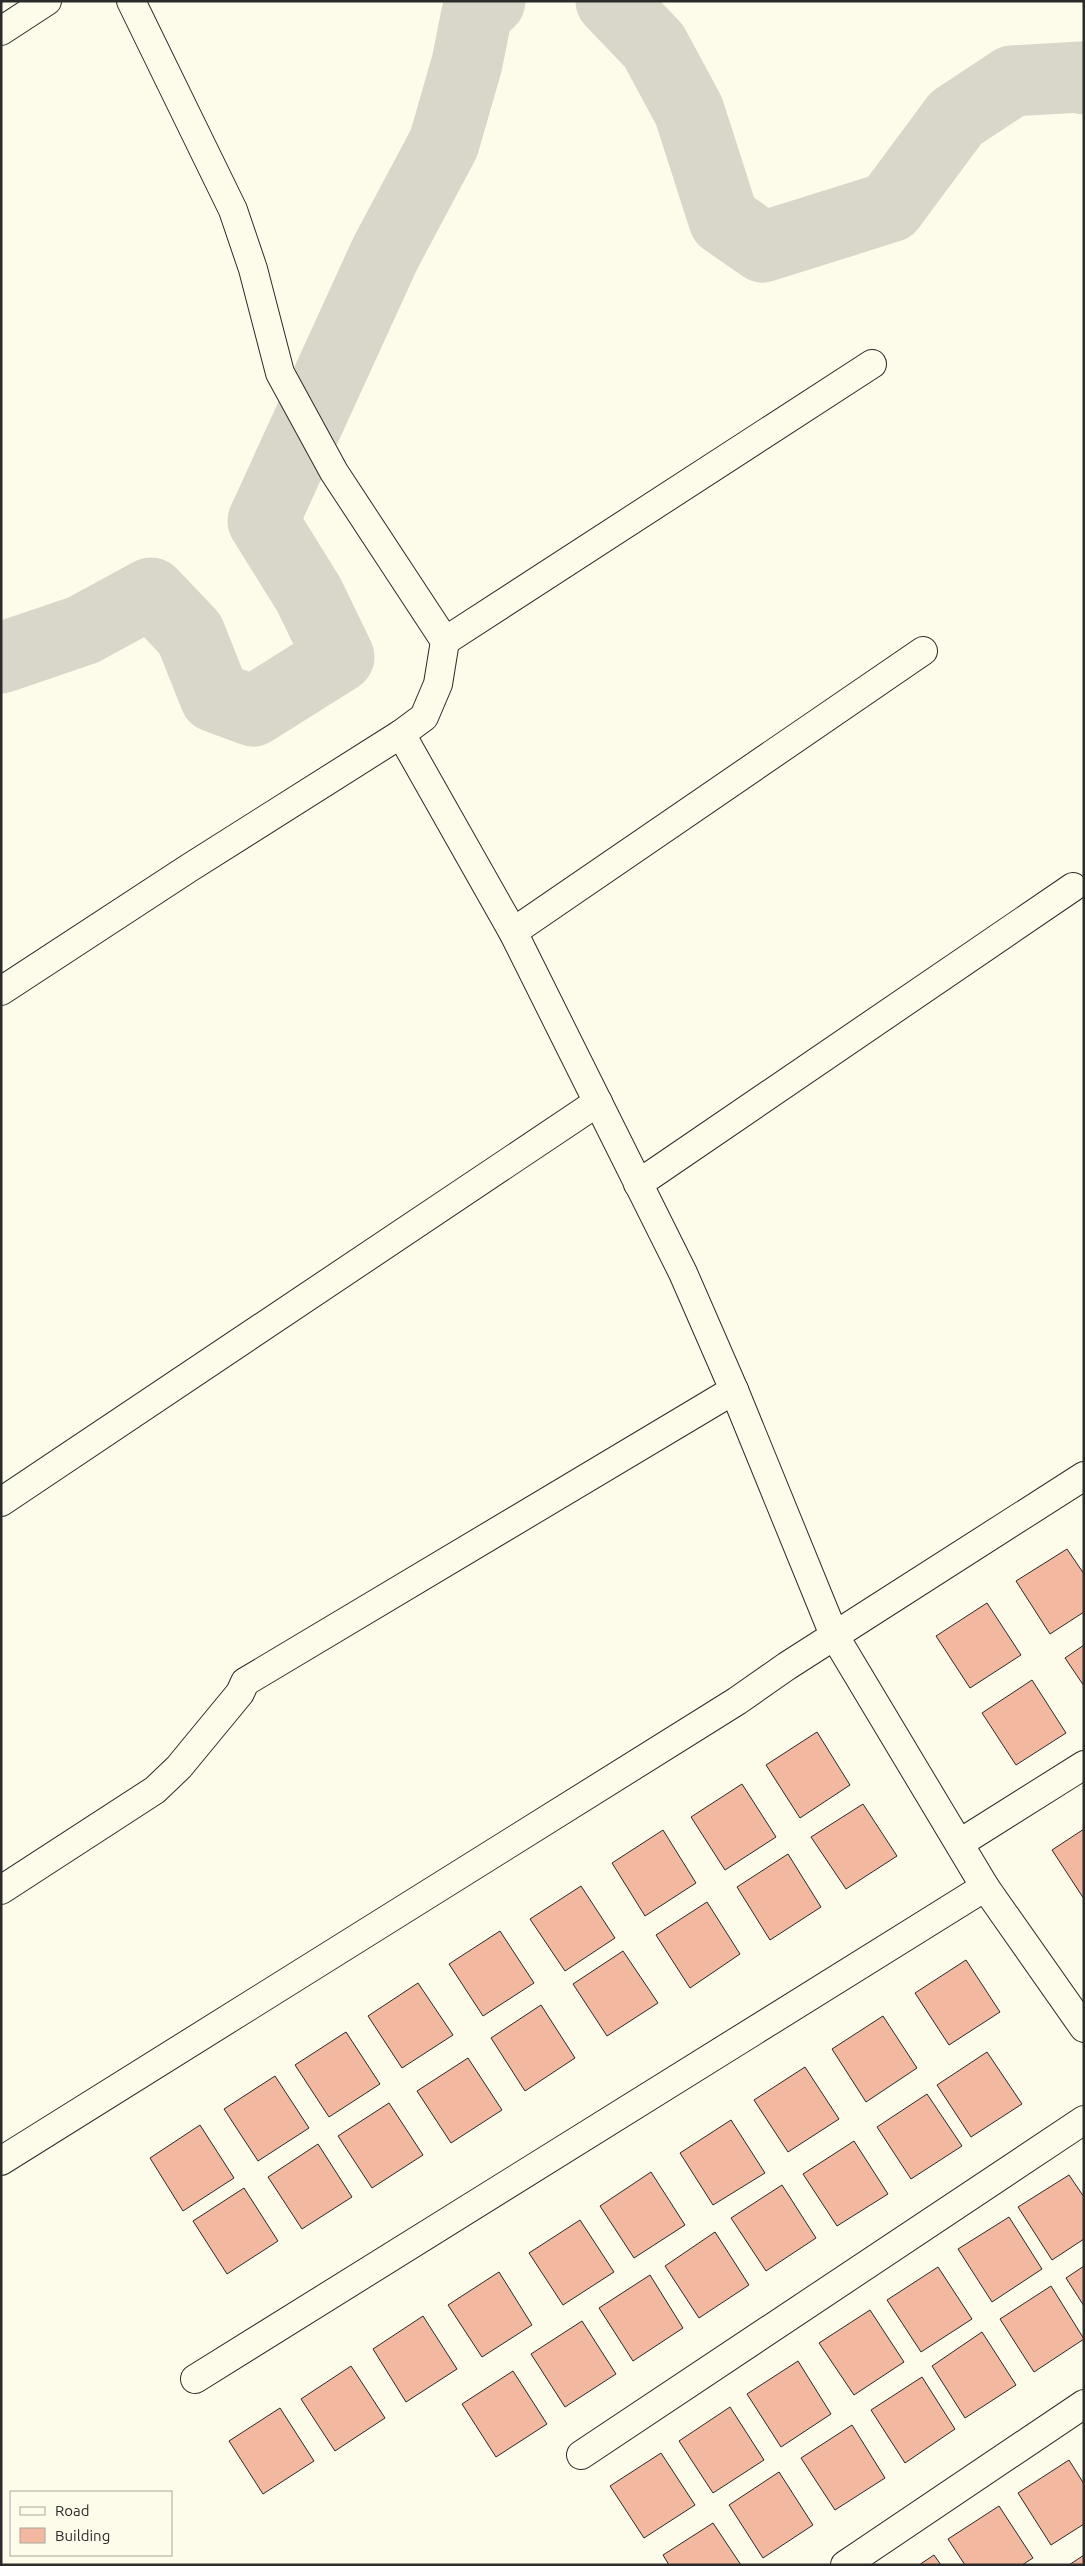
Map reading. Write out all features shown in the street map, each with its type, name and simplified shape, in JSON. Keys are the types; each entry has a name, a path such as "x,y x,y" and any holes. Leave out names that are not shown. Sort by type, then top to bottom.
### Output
{"street":[{"path":"1,31 47,1"},
{"path":"1,991 189,868 401,734 424,717 438,684 445,641 334,472 280,372 253,270 233,210 131,1"},
{"path":"445,641 872,364"},
{"path":"512,932 923,651"},
{"path":"401,734 512,932 683,1273 734,1390 834,1636 985,1887 1084,2028"},
{"path":"638,1184 1073,887"},
{"path":"1,1502 598,1102"},
{"path":"1,1890 166,1781 222,1715 245,1682 734,1390"},
{"path":"1,2161 737,1701 834,1636 1084,1476"},
{"path":"960,1843 1084,1765"},
{"path":"195,2379 985,1887"},
{"path":"581,2455 1084,2120"},
{"path":"845,2565 1084,2404"}],"building":[{"path":"1067,1549 1084,1574 1084,1612 1050,1634 1016,1581"},
{"path":"987,1603 1021,1655 970,1688 936,1636"},
{"path":"1084,1645 1084,1686 1065,1658"},
{"path":"1032,1680 1066,1733 1016,1765 982,1713"},
{"path":"817,1732 850,1785 800,1818 766,1765"},
{"path":"742,1784 776,1837 725,1870 691,1817"},
{"path":"863,1804 897,1856 846,1889 811,1837"},
{"path":"1084,1829 1084,1899 1052,1850"},
{"path":"663,1830 696,1883 645,1916 612,1863"},
{"path":"788,1854 821,1907 770,1940 737,1887"},
{"path":"581,1886 615,1938 565,1971 530,1919"},
{"path":"707,1902 740,1954 690,1988 656,1935"},
{"path":"500,1931 534,1983 483,2016 449,1964"},
{"path":"623,1951 658,2003 607,2036 573,1984"},
{"path":"966,1960 1000,2012 949,2045 915,1993"},
{"path":"418,1983 453,2035 402,2068 368,2016"},
{"path":"541,2005 575,2058 525,2091 491,2038"},
{"path":"883,2016 917,2068 866,2102 832,2049"},
{"path":"346,2032 380,2084 329,2117 295,2065"},
{"path":"987,2052 1022,2104 971,2137 937,2085"},
{"path":"468,2058 502,2110 451,2143 417,2091"},
{"path":"805,2067 839,2119 788,2152 754,2100"},
{"path":"275,2076 309,2128 258,2161 224,2109"},
{"path":"927,2094 962,2146 911,2179 877,2127"},
{"path":"389,2103 423,2155 372,2188 338,2136"},
{"path":"731,2120 765,2173 713,2205 680,2153"},
{"path":"200,2125 234,2178 183,2211 150,2158"},
{"path":"854,2141 888,2194 837,2226 803,2174"},
{"path":"318,2144 352,2197 302,2229 268,2177"},
{"path":"651,2172 685,2225 634,2258 600,2206"},
{"path":"1069,2175 1084,2197 1084,2239 1052,2260 1018,2207"},
{"path":"782,2185 816,2238 766,2271 731,2218"},
{"path":"244,2188 278,2241 227,2274 193,2221"},
{"path":"1009,2217 1042,2269 992,2302 958,2249"},
{"path":"580,2220 614,2272 563,2305 529,2253"},
{"path":"715,2232 749,2285 699,2318 665,2266"},
{"path":"1084,2266 1084,2306 1066,2278"},
{"path":"938,2267 972,2319 921,2352 887,2300"},
{"path":"499,2272 532,2325 482,2357 448,2305"},
{"path":"650,2275 683,2328 633,2361 599,2308"},
{"path":"1051,2286 1084,2339 1034,2372 1000,2319"},
{"path":"870,2310 904,2362 854,2395 819,2343"},
{"path":"423,2316 457,2369 406,2402 373,2349"},
{"path":"582,2321 616,2374 565,2407 531,2354"},
{"path":"982,2332 1016,2385 965,2418 932,2366"},
{"path":"798,2361 831,2414 781,2447 747,2394"},
{"path":"351,2366 385,2418 335,2451 301,2399"},
{"path":"513,2371 547,2424 496,2457 462,2404"},
{"path":"922,2377 955,2429 905,2463 871,2410"},
{"path":"730,2407 764,2460 713,2493 679,2441"},
{"path":"280,2408 314,2461 263,2494 229,2441"},
{"path":"852,2425 885,2478 835,2510 801,2458"},
{"path":"661,2453 695,2505 644,2538 610,2486"},
{"path":"1069,2460 1084,2484 1084,2524 1051,2545 1018,2493"},
{"path":"779,2472 813,2525 763,2558 729,2505"},
{"path":"999,2506 1033,2558 1022,2565 965,2565 948,2539"},
{"path":"713,2523 741,2565 669,2565 663,2555"},
{"path":"934,2555 941,2565 919,2565"},
{"path":"1084,2555 1084,2565 1069,2565"}],"waterway":[{"path":"1,658 83,630 151,593 190,634 215,697 253,711 339,657 309,595 263,521 385,254 444,143 467,63 477,13 490,1"},
{"path":"611,1 654,46 689,111 724,220 763,247 890,207 956,118 1012,81 1081,77 1084,79"}]}
